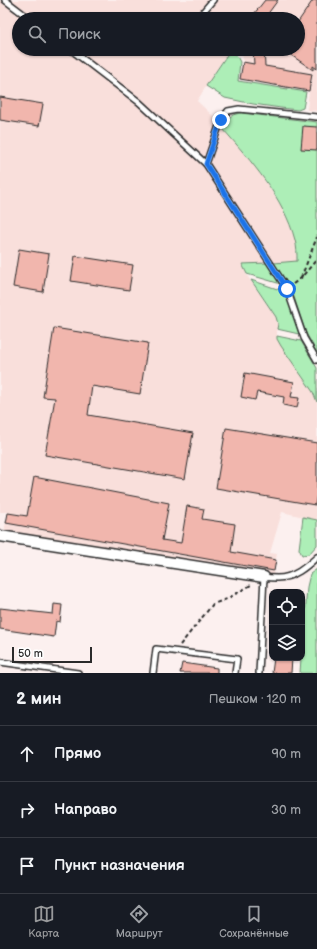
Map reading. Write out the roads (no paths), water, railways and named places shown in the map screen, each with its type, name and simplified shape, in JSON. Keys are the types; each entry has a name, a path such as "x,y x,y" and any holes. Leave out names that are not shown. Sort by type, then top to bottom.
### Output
{"street":[{"path":"0,536 264,577"}],"lane":[{"path":"5,0 21,12"},
{"path":"203,12 213,0"},
{"path":"79,56 138,102 206,164 287,289 304,338 317,360"},
{"path":"206,164 221,120 228,111 239,109 317,117"},
{"path":"259,673 264,577 278,578 289,576 303,569 317,557"},
{"path":"153,673 156,649 237,658 235,673"},
{"path":"0,662 78,673"}]}
